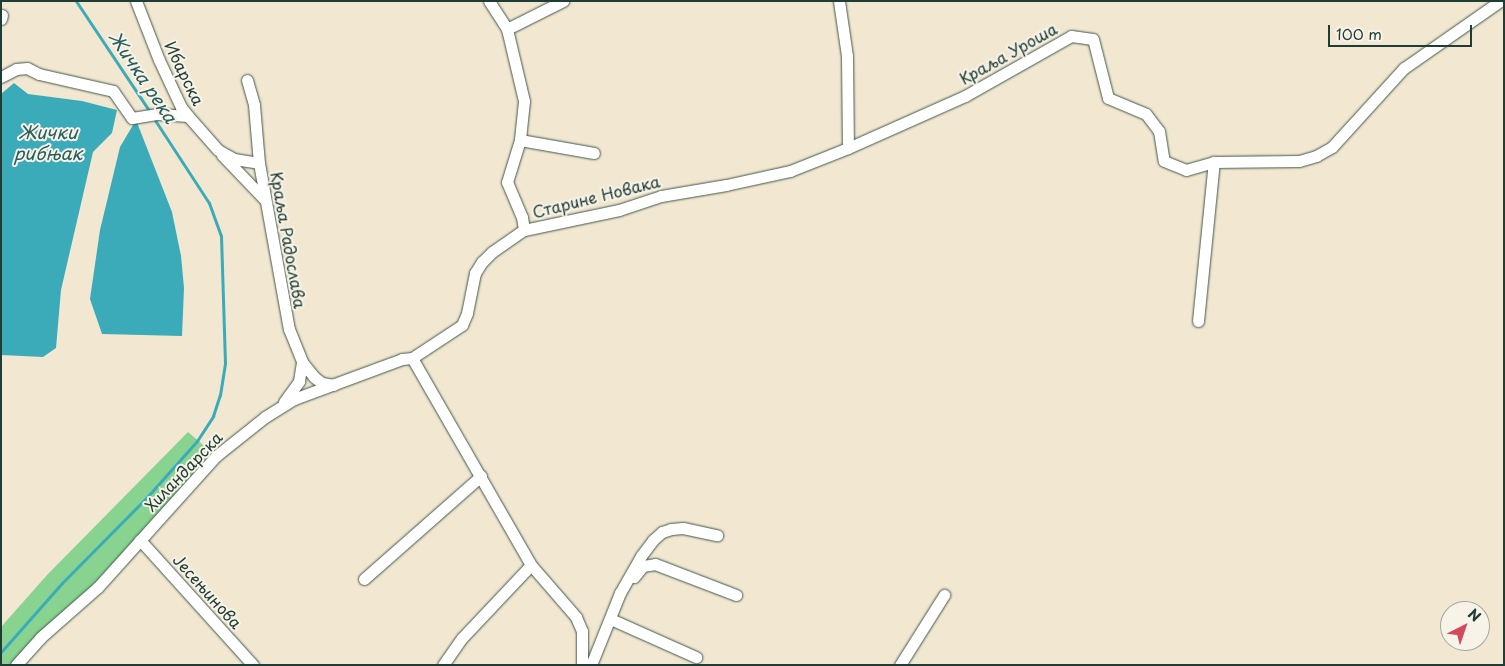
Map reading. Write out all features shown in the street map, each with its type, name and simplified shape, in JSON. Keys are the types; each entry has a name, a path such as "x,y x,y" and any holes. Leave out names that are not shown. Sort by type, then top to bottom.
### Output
{"street":[{"name":"Ибарска","path":"136,1 159,60 181,107 265,200"},
{"path":"489,1 507,29 524,101 520,140 506,182 522,217 524,230"},
{"path":"507,29 563,1"},
{"path":"839,1 847,56 848,148"},
{"name":"Краља Уроша","path":"848,148 965,96 1071,36 1092,39 1108,98 1146,114 1159,131 1164,161 1186,170 1214,162 1300,161 1316,156 1332,147 1404,68 1426,50 1500,1"},
{"path":"1,77 16,69 27,68 39,74 108,89 118,96 132,118 158,114 188,116"},
{"name":"Краља Радослава","path":"247,80 254,105 259,164 289,329 302,362 314,378 322,383 335,385"},
{"path":"520,140 594,153"},
{"name":"Старине Новака","path":"412,358 462,325 467,313 475,274 482,262 524,230 619,210 661,196 726,186 790,171 848,148"},
{"name":"Ибарска","path":"218,150 234,159 259,164"},
{"path":"1198,321 1214,162"},
{"path":"412,358 531,565 576,616 582,631 582,665"},
{"name":"Хиландарска","path":"16,665 40,638 98,587 216,456 280,407 294,399 402,359 412,358"},
{"path":"280,407 299,381 302,362"},
{"path":"364,579 481,476"},
{"path":"591,665 620,593 641,556 654,540 662,532 683,528 717,535"},
{"name":"Јесењинова","path":"140,540 253,665"},
{"path":"597,651 604,647 627,589 637,572 648,564 655,564 736,596"},
{"path":"443,665 462,638 531,565"},
{"path":"900,665 944,595"},
{"path":"615,621 696,657"}],"green space":[{"path":"188,432 216,456 16,665 1,665 1,627 47,575"}],"water":[{"name":"Жички рибњак","path":"14,83 28,94 82,101 117,110 112,133 93,152 61,290 56,348 43,357 1,355 1,94"},
{"name":"Жички рибњак","path":"136,120 172,212 181,256 184,288 182,336 102,334 90,299 100,230 120,147"}],"waterway":[{"name":"Жичка река","path":"76,1 150,112"},
{"path":"1,652 62,583 148,496 197,441 213,416 220,395 225,363 221,236 209,203 153,117"}]}
